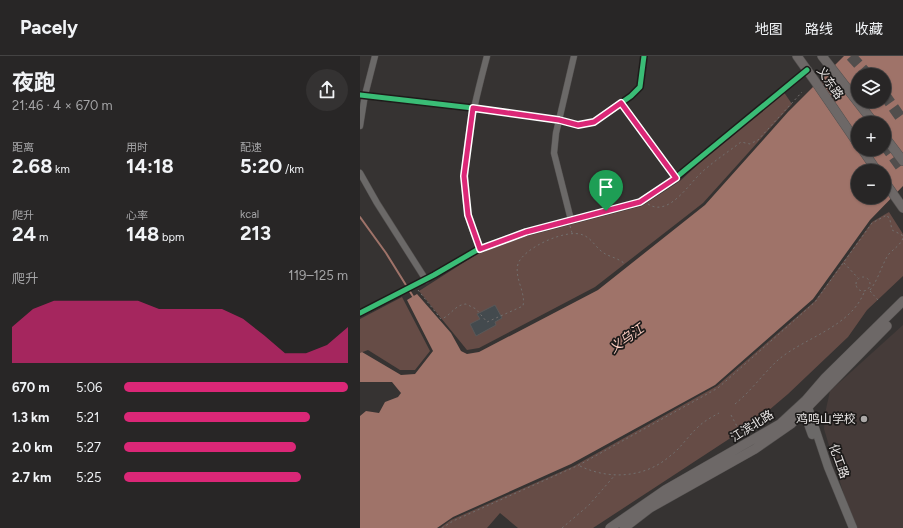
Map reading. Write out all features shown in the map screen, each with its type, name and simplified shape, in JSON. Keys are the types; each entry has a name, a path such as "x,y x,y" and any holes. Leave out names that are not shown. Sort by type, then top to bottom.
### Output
{"main road":[{"name":"义东路","path":"797,56 851,134"},
{"name":"义东路","path":"822,56 869,116"},
{"path":"891,145 903,161"},
{"path":"891,191 903,208"},
{"name":"江滨北路","path":"624,528 650,508 755,449 791,424 825,378 903,301"},
{"name":"江滨北路","path":"610,528 666,490 780,424 805,406 903,310"}],"street":[{"path":"360,126 362,95 375,56"},
{"path":"480,249 468,215 464,176 473,108 487,56"},
{"path":"571,220 554,153 559,120 574,56"},
{"path":"362,95 473,108 559,120 578,125 594,122 621,103 640,87 644,56"},
{"path":"360,313 426,280 480,249 526,232 640,202 676,178 806,70"},
{"path":"621,103 676,178"},
{"path":"360,172 377,203 426,280"},
{"name":"化工路","path":"805,406 847,528"},
{"name":"化工路","path":"805,406 853,528"}],"path":[{"path":"646,203 651,206 659,206 679,198 700,173 741,142 750,144 758,140 802,92"},
{"path":"442,528 453,521 579,466 718,388 815,302 872,224 887,215 890,220 892,230 900,234 903,238 901,244 890,253 885,260 870,290"},
{"path":"413,286 441,318 445,317 456,307 466,304 476,308 487,322 522,306 523,295 517,270 518,264 523,254 552,239 569,233 584,235 601,251 619,259 624,264"},
{"path":"844,263 859,279"},
{"path":"859,279 864,277 868,279 870,282 868,289"},
{"path":"859,279 857,287 860,290 870,290 878,300"},
{"path":"735,404 750,391 779,359 797,346 843,320 858,305 865,290"},
{"path":"579,466 592,472 615,475 644,471 656,466 680,447 699,426 719,413"},
{"path":"731,415 740,432"},
{"path":"562,528 589,504 615,475"}],"shaded area":[{"path":"781,88 792,104 703,203 595,287 479,348 467,350 419,291 477,254 527,236 642,206 680,181"},
{"path":"889,212 903,234 903,276 867,310 848,337 788,394 755,422 593,528 518,528 500,513 487,528 440,528 451,520 574,466 717,386 815,301 872,222"},
{"path":"402,297 430,351 415,370 400,370 368,350 360,353 360,319"},
{"name":"鸡鸣山学校","path":"903,325 903,528 854,528 824,429 830,391"}],"water":[{"name":"义乌江","path":"844,56 903,56 903,186 891,198 891,164 851,164 851,204 886,204 870,220 813,299 715,385 571,464 453,517 437,528 360,528 360,416 366,411 379,413 385,402 398,397 401,393 392,382 360,382 360,353 362,352 401,375 415,374 433,351 407,300 417,294 451,333 461,351 467,354 479,352 598,290 705,205 788,112"}],"building":[{"path":"495,305 502,318 495,322 496,325 476,336 470,324 480,319 477,314"}],"waterway":[{"path":"360,217 386,253 414,298"}],"tunnel":[{"path":"851,56 862,68"},
{"path":"891,104 903,121"},
{"path":"891,154 903,170"}],"cycle path":[{"path":"360,95 473,108 559,120 578,125 594,122 631,96 640,87 644,56"},
{"path":"360,313 434,275 477,250 526,232 640,202 673,180 807,70"}],"place":[{"name":"鸡鸣山学校","path":"864,419"}],"route":[{"path":"621,103 676,178 640,202 606,211 526,232 480,249 468,215 464,176 473,108 559,120 578,125 594,122 621,103"}]}
